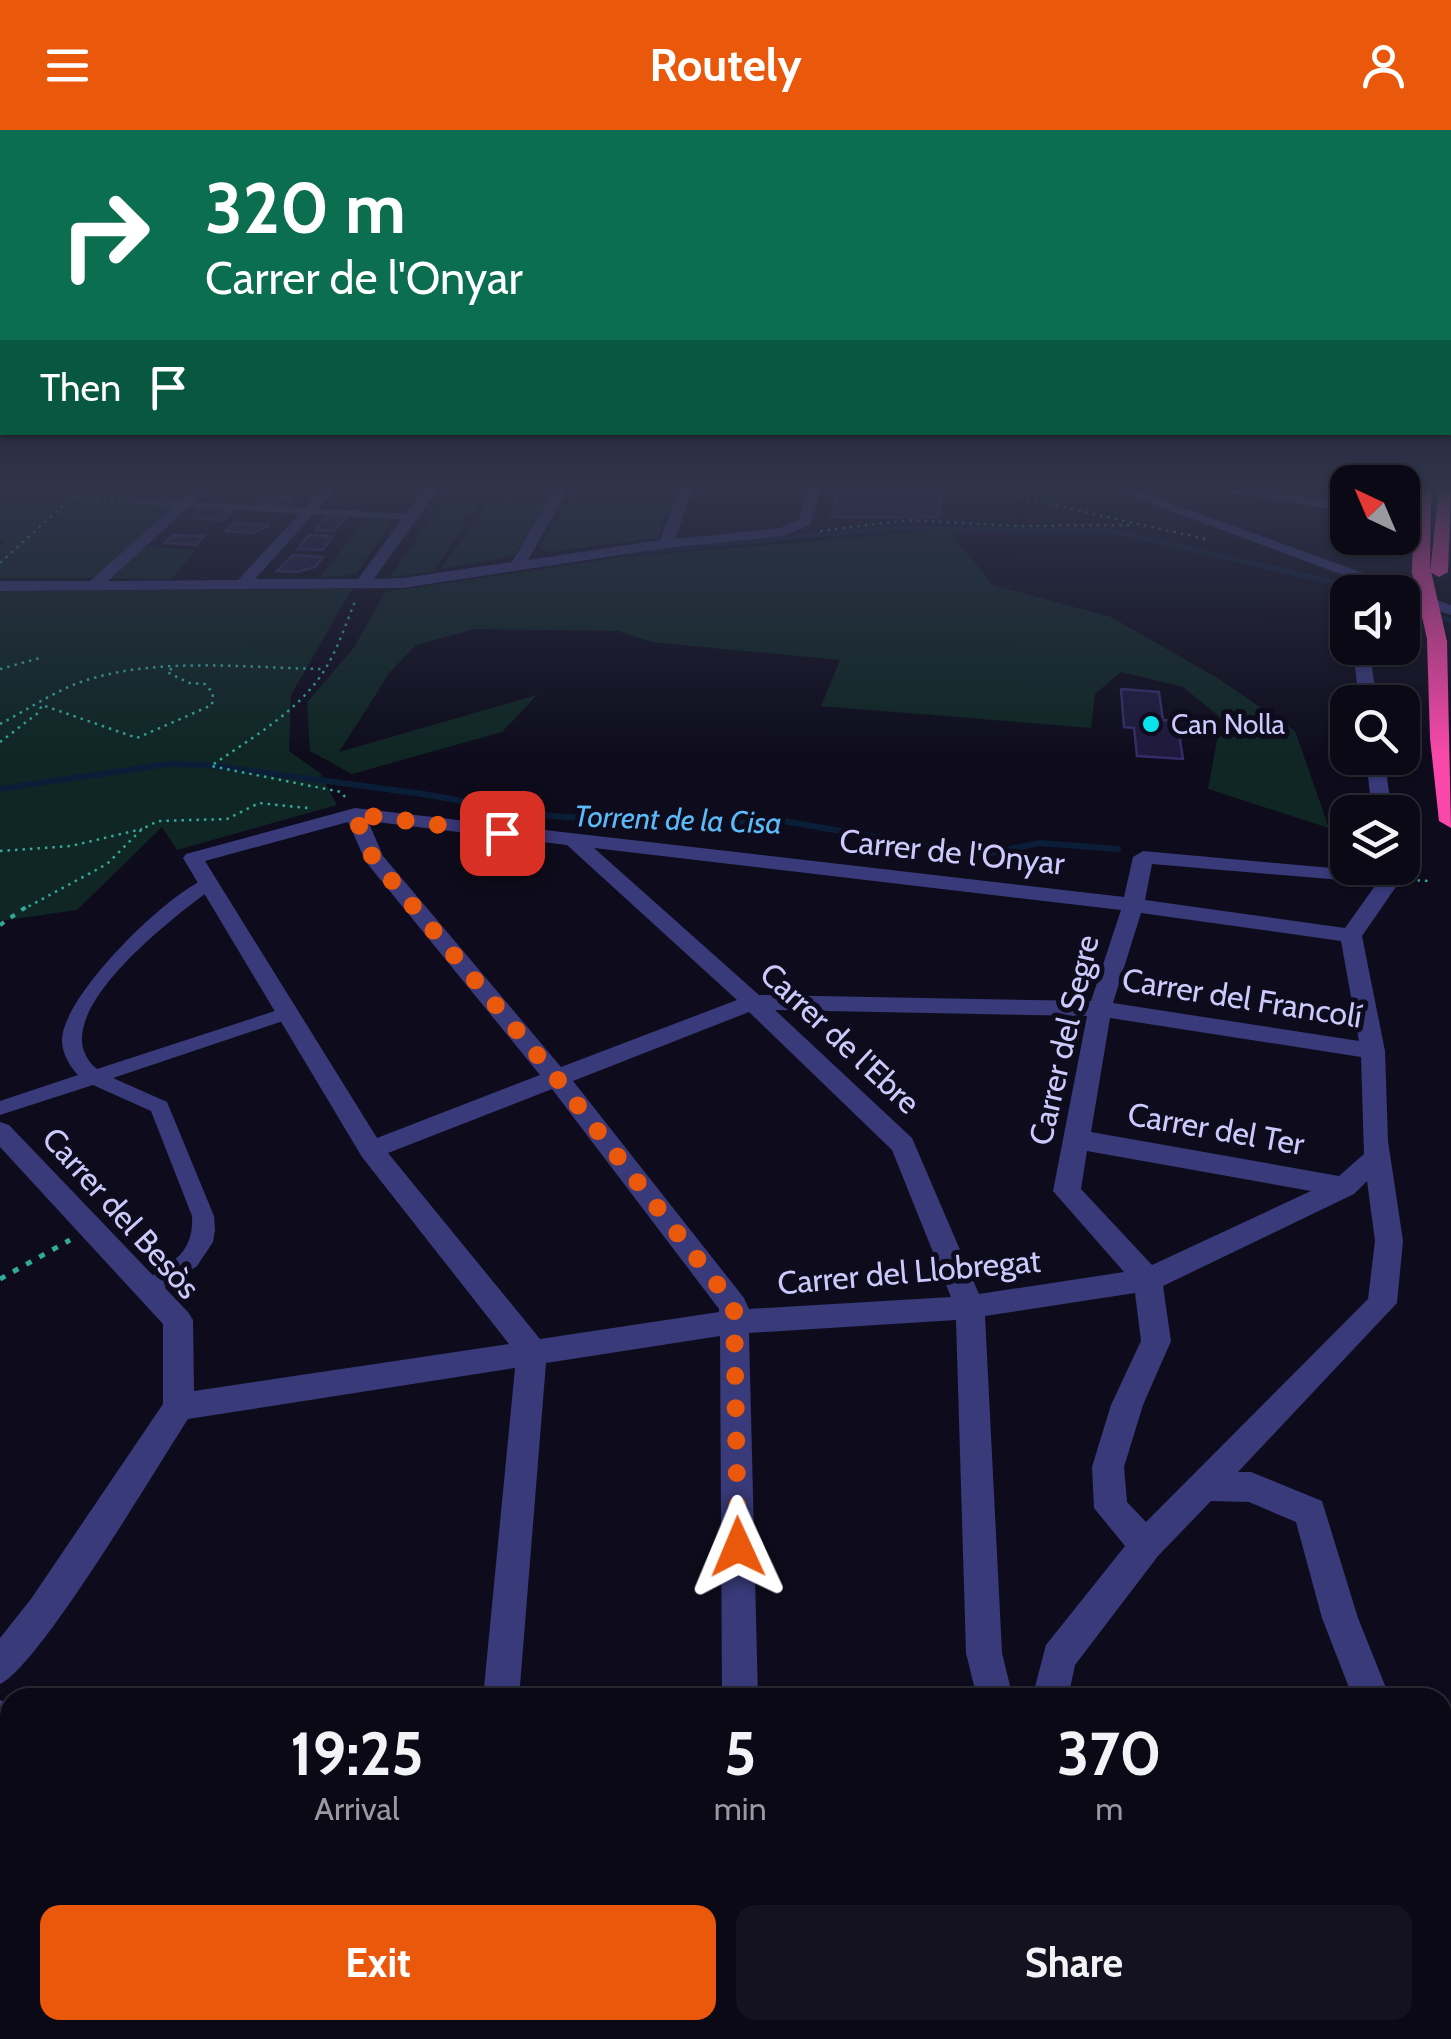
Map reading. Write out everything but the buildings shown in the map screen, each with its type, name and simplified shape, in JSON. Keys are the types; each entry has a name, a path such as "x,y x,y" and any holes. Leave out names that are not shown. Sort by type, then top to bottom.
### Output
{"highway":[{"path":"1431,578 1441,738 1451,821"}],"street":[{"path":"94,585 102,578"},
{"path":"242,584 247,578"},
{"path":"363,583 367,578"},
{"path":"0,586 363,583 427,578"},
{"path":"1420,599 1451,610"},
{"path":"344,816 373,858 558,1080 734,1306 740,1688"},
{"name":"Carrer de l'Onyar","path":"200,870 344,816 1133,905 1351,936"},
{"name":"Carrer de l'Ebre","path":"576,842 903,1145 970,1306 984,1653 993,1688"},
{"name":"Carrer del Segre","path":"1148,1280 1067,1191 1100,1009 1144,857 1330,869"},
{"path":"148,1290 202,1249 206,1232 203,1216 160,1106 99,1078 77,1062 72,1038 77,1012 112,965 200,870 371,1150 532,1351 502,1688"},
{"path":"1052,1688 1059,1657 1146,1545 1382,1303 1389,1241 1378,1157 1373,1052 1351,936 1383,885"},
{"path":"371,1150 752,1002"},
{"name":"Carrer del Francolí","path":"752,1002 1100,1009 1373,1052"},
{"path":"0,1108 288,1014"},
{"name":"Carrer del Besòs","path":"0,1131 178,1320 180,1406"},
{"name":"Carrer del Ter","path":"1075,1139 1344,1187"},
{"name":"Carrer del Llobregat","path":"180,1406 734,1322 970,1306 1148,1280 1344,1187 1378,1157"},
{"path":"1146,1545 1111,1508 1108,1466 1127,1405 1156,1341 1148,1280"},
{"path":"0,1666 43,1611 180,1406"},
{"path":"1204,1486 1251,1487 1310,1512 1340,1618 1368,1688"}],"path":[{"path":"0,850 71,846 171,819 227,819 259,803 344,816 341,792 212,766 292,710 325,669 363,583"},
{"path":"0,669 40,658"},
{"path":"0,724 100,675 174,666 325,669"},
{"path":"42,705 137,738 212,704 213,693 205,684 189,683 167,672 174,666"},
{"path":"0,742 42,705"},
{"path":"0,925 35,901 106,864 142,829"},
{"path":"0,1279 90,1229"}],"green space":[{"path":"479,578 987,578 993,585 1111,617 1219,679 1295,731 1329,828 1208,789 1221,718 1183,687 1121,672 1095,694 1091,728 821,706 840,660 652,642 618,631 475,629 416,645 390,672 339,752 537,695 502,732 352,774 310,751 307,702 353,649 385,592"},
{"path":"352,589 291,695 289,751 320,773 337,805 177,850 162,827 77,910 0,921 0,591"}],"waterway":[{"path":"1315,578 1330,581"},
{"path":"1420,610 1451,621"},
{"name":"Torrent de la Cisa","path":"0,789 168,764 208,765 423,794 542,815 664,825 783,821 980,855 1040,843 1118,849"}],"place":[{"name":"Can Nolla","path":"1151,724"}],"route":[{"path":"502,833 354,814 373,858 558,1080 734,1306 738,1547"}]}
